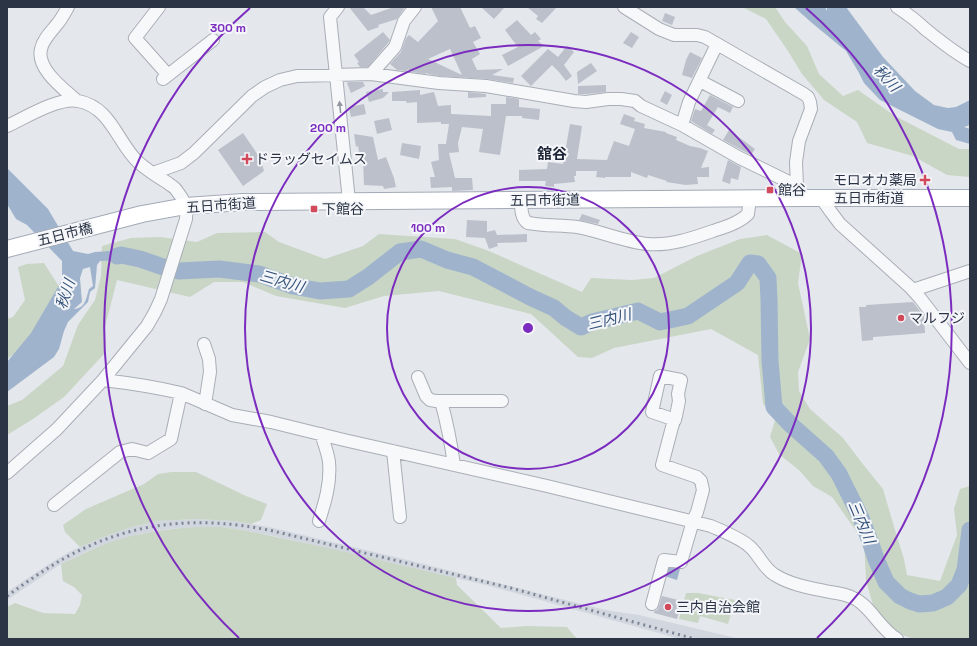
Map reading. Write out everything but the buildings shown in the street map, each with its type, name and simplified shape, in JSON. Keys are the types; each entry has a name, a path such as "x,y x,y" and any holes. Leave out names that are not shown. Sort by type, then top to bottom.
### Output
{"main road":[{"name":"五日市街道","path":"122,219 186,206 243,202 750,199 800,192 821,198 970,198"},
{"name":"五日市橋","path":"7,249 122,219"}],"street":[{"path":"68,7 44,41 40,54 43,66 56,82 77,101"},
{"path":"159,7 136,38 165,77 214,40"},
{"path":"338,7 330,17 349,201"},
{"path":"371,74 395,47 404,21 415,7"},
{"path":"624,7 658,30 674,35 697,35 705,37 804,94 808,98 811,109 799,141 796,162 800,192"},
{"path":"896,7 924,27 949,49 970,61"},
{"path":"682,125 689,102 717,44"},
{"path":"153,173 181,163 194,153 252,96 265,87 280,80 298,76 371,74 439,83 486,86 586,102 608,99 635,101 641,106 682,125 800,192"},
{"path":"700,81 738,101"},
{"path":"7,473 58,429 103,380 147,326 155,312 163,292 186,219 186,206 175,189 139,163 132,156 112,124 91,106 77,101 67,100 59,102 12,124"},
{"path":"821,198 840,224 913,290 970,363"},
{"path":"521,200 523,217 528,223 576,227 638,243 648,244 668,243 692,238 740,221 748,214 750,199"},
{"path":"913,290 970,271"},
{"path":"204,344 209,359 210,372 205,404"},
{"path":"418,377 426,396 430,400 502,401"},
{"path":"103,380 181,393 232,414 711,526 749,546 770,572 785,581 808,588 852,597 860,601 884,629 897,639"},
{"path":"54,505 120,452 132,449 148,453 171,439 181,393"},
{"path":"441,401 447,423 454,465"},
{"path":"652,604 664,560 681,562 703,490 702,481 697,477 662,465 675,420"},
{"path":"319,521 329,484 329,461 321,434"},
{"path":"393,451 400,517"}],"shaded area":[{"path":"195,519 234,521 269,527 412,561 589,606 639,615 740,639 680,639 486,585 274,536 221,527 169,529 139,534 116,541 88,551 61,564 7,600 7,592 52,562 71,551 101,538 131,527 158,521"}],"green space":[{"path":"744,7 775,7 785,22 807,46 819,74 843,96 858,90 895,116 959,149 970,149 970,177 947,175 913,156 867,143 857,122 824,100 802,74 766,19"},
{"path":"265,232 279,242 325,259 363,246 379,234 455,239 489,251 582,292 591,278 632,280 654,278 697,256 740,239 767,235 802,254 798,283 810,339 798,372 799,391 810,409 843,438 883,489 904,559 907,575 940,581 957,535 954,509 960,489 970,486 970,639 914,639 896,633 874,609 866,580 864,542 832,497 813,486 800,471 779,454 770,437 775,420 763,404 758,355 711,329 614,348 592,358 578,357 531,314 439,291 384,296 345,308 276,296 243,282 214,282 190,297 117,280 105,327 105,353 64,397 7,435 7,406 22,400 63,366 78,325 95,300 101,276 102,246 131,238 160,237 197,242 217,233"},
{"path":"44,263 60,288 30,342 7,359 7,319 13,317 25,300 18,267 27,264"},
{"path":"171,472 196,472 246,496 267,504 261,520 251,524 234,521 195,519 158,521 131,527 80,547 65,532 63,525 86,509 144,484 158,474"},
{"path":"196,527 221,527 248,531 456,578 457,585 501,628 526,626 567,627 577,639 7,639 7,607 15,603 43,613 75,614 80,605 82,595 74,587 63,581 61,564 101,546 134,535 155,531"},
{"path":"686,593 698,593 735,600 728,624 700,616 698,623 679,619"}],"water":[{"name":"秋川","path":"794,7 825,7 827,11 827,7 846,7 883,57 915,91 934,105 948,108 956,107 970,100 970,125 964,127 970,129 970,144 956,140 952,132 938,129 880,100 864,83 846,51"},
{"name":"秋川","path":"7,168 48,209 73,251 88,254 95,252 125,250 140,259 100,261 97,265 95,288 90,292 88,302 68,322 59,349 54,357 7,392 7,362 31,333 62,280 62,261 27,225 16,219 7,204","holes":["90,267 93,286 89,289 83,305 74,309 82,302 80,278 83,269"]},
{"path":"667,565 680,569 677,580 664,576"}],"waterway":[{"name":"三内川","path":"117,256 121,255 140,259 179,271 219,269 259,274 293,286 320,291 349,289 368,277 400,252 421,249 447,260 473,267 554,308 566,318 581,327 592,322 638,311 660,322 688,316 737,283 750,263 758,264 768,278 770,361 774,407 790,424 826,456 839,474 861,518 886,582 900,596 919,604 933,603 947,597 959,585 965,570 970,530"}],"railway":[{"path":"7,596 63,559 88,546 114,536 140,529 165,525 218,523 273,531 511,588 695,639"}],"place":[{"name":"ドラッグセイムス","path":"247,159"},
{"name":"モロオカ薬局","path":"925,180"},
{"name":"館谷","path":"770,190"},
{"name":"下館谷","path":"314,209"},
{"name":"マルフジ","path":"901,318"},
{"name":"三内自治会館","path":"668,607"}],"district":[{"name":"舘谷","path":"552,153"}]}
